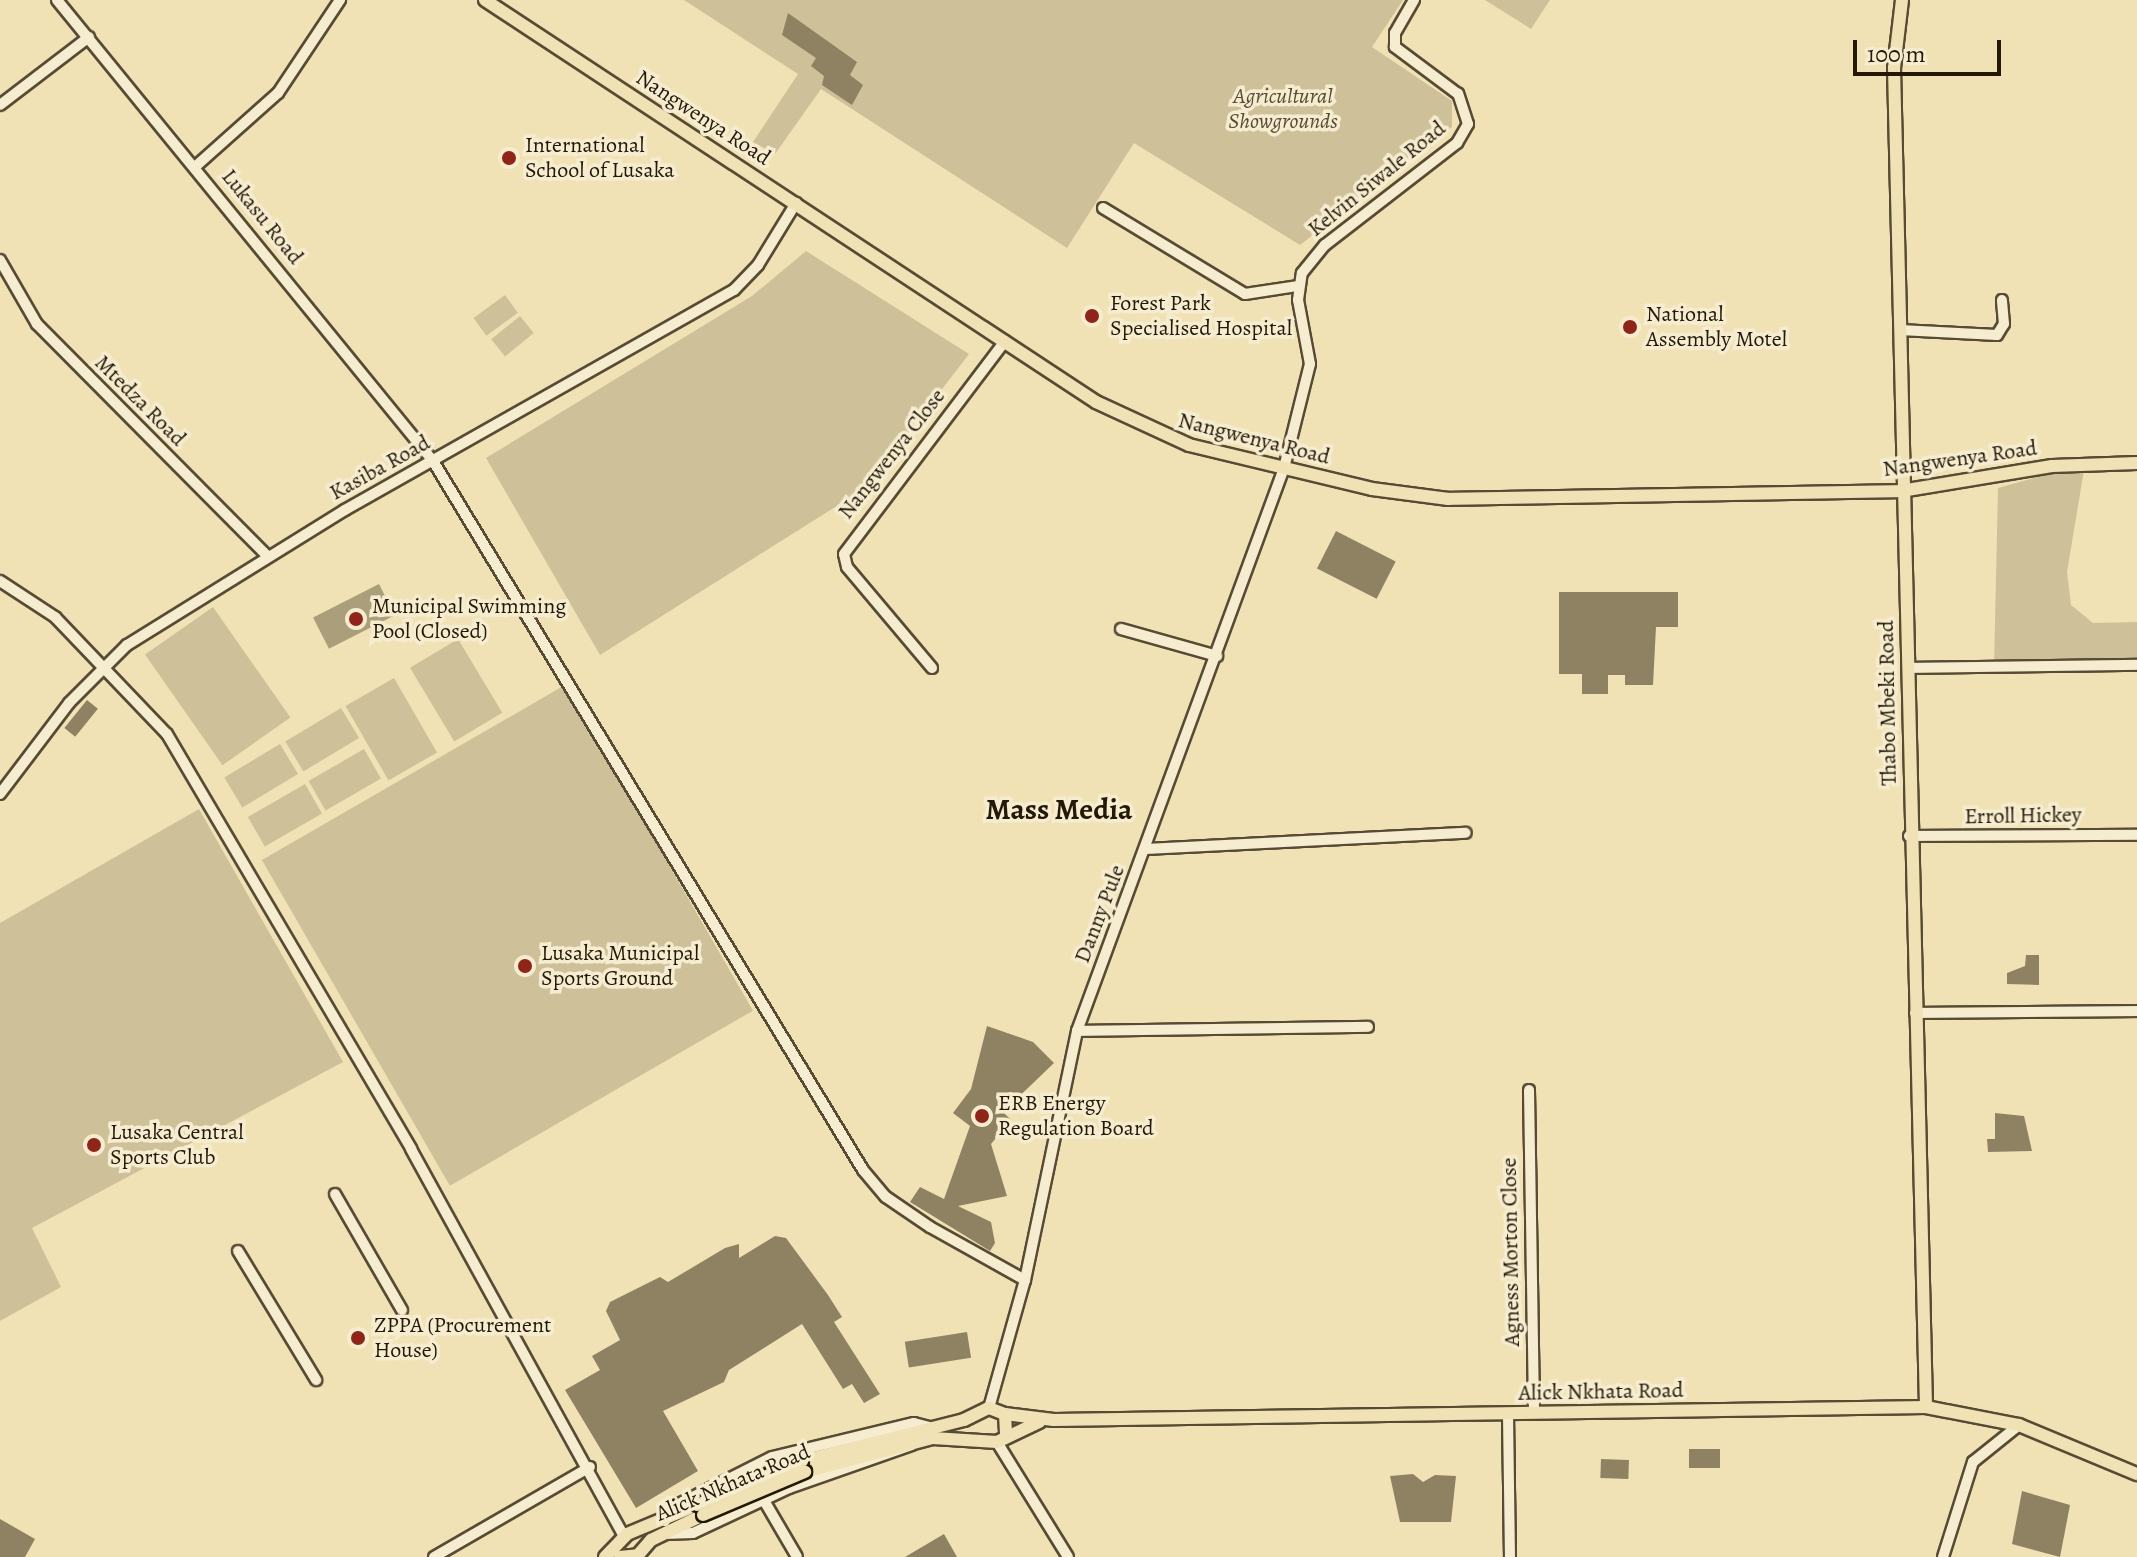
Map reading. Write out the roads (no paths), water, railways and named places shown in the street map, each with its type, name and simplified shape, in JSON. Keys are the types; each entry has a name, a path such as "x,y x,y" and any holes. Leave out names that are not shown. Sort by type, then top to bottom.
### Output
{"main road":[{"name":"Nangwenya Road","path":"485,0 1113,413 1159,435 1284,468 1448,499 1901,491 2052,466 2137,463"},
{"name":"Thabo Mbeki Road","path":"1902,0 1894,68 1901,491 1909,668 1909,836 1926,1407"},
{"name":"Alick Nkhata Road","path":"605,1557 700,1510 804,1467 935,1429 984,1410 1054,1420 1926,1407 2019,1425 2137,1474"},
{"path":"979,1439 974,1423 984,1410"},
{"path":"1002,1438 1004,1413"},
{"name":"Alick Nkhata Road","path":"804,1467 916,1441 1002,1438 1054,1420"}],"street":[{"name":"Lukasu Road","path":"57,0 196,166 433,461 863,1170 886,1197 930,1227 1025,1280"},
{"path":"196,166 278,93 340,0"},
{"name":"Kelvin Siwale Road","path":"1298,286 1317,252 1465,132 1465,102 1395,47 1395,33 1414,0"},
{"path":"0,105 89,37"},
{"name":"Kasiba Road","path":"0,794 104,665 158,623 433,461 734,290 758,265 796,203"},
{"path":"1103,208 1245,294 1298,286 1310,364 1284,468"},
{"name":"Mtedza Road","path":"0,260 37,324 268,557"},
{"path":"1900,330 1997,335 2004,324 2002,300"},
{"name":"Nangwenya Close","path":"932,668 847,567 844,554 1005,341"},
{"name":"Danny Pule","path":"984,1410 998,1387 1025,1280 1077,1031 1284,468"},
{"path":"0,581 55,617 167,734 211,803 590,1467 632,1546"},
{"path":"1121,629 1217,656"},
{"path":"1909,668 2137,665"},
{"path":"1146,849 1466,833"},
{"name":"Erroll Hickey","path":"1909,836 2137,835"},
{"path":"1915,1013 2137,1011"},
{"path":"1077,1031 1368,1027"},
{"name":"Agness Morton Close","path":"1529,1090 1534,1413"},
{"path":"335,1194 402,1310"},
{"path":"238,1251 316,1380"},
{"name":"Danny Pule","path":"998,1387 1004,1413"},
{"path":"1508,1415 1510,1557"},
{"name":"Alick Nkhata Road","path":"664,1528 669,1509 748,1469 844,1437 914,1423 935,1429"},
{"path":"1943,1557 1973,1462 2019,1425"},
{"path":"1002,1438 1068,1557"},
{"path":"664,1528 693,1533 763,1500 899,1454 916,1441"},
{"path":"434,1557 590,1467"},
{"path":"748,1469 797,1557"}],"place":[{"name":"International School of Lusaka","path":"509,158"},
{"name":"Forest Park Specialised Hospital","path":"1092,316"},
{"name":"National Assembly Motel","path":"1630,327"},
{"name":"Municipal Swimming Pool (Closed)","path":"356,619"},
{"name":"Lusaka Municipal Sports Ground","path":"525,966"},
{"name":"ERB Energy Regulation Board","path":"982,1116"},
{"name":"Lusaka Central Sports Club","path":"94,1145"},
{"name":"ZPPA (Procurement House)","path":"358,1338"}],"district":[{"name":"Mass Media","path":"1059,809"}],"park label":[{"name":"Agricultural Showgrounds","path":"1283,108"}]}
